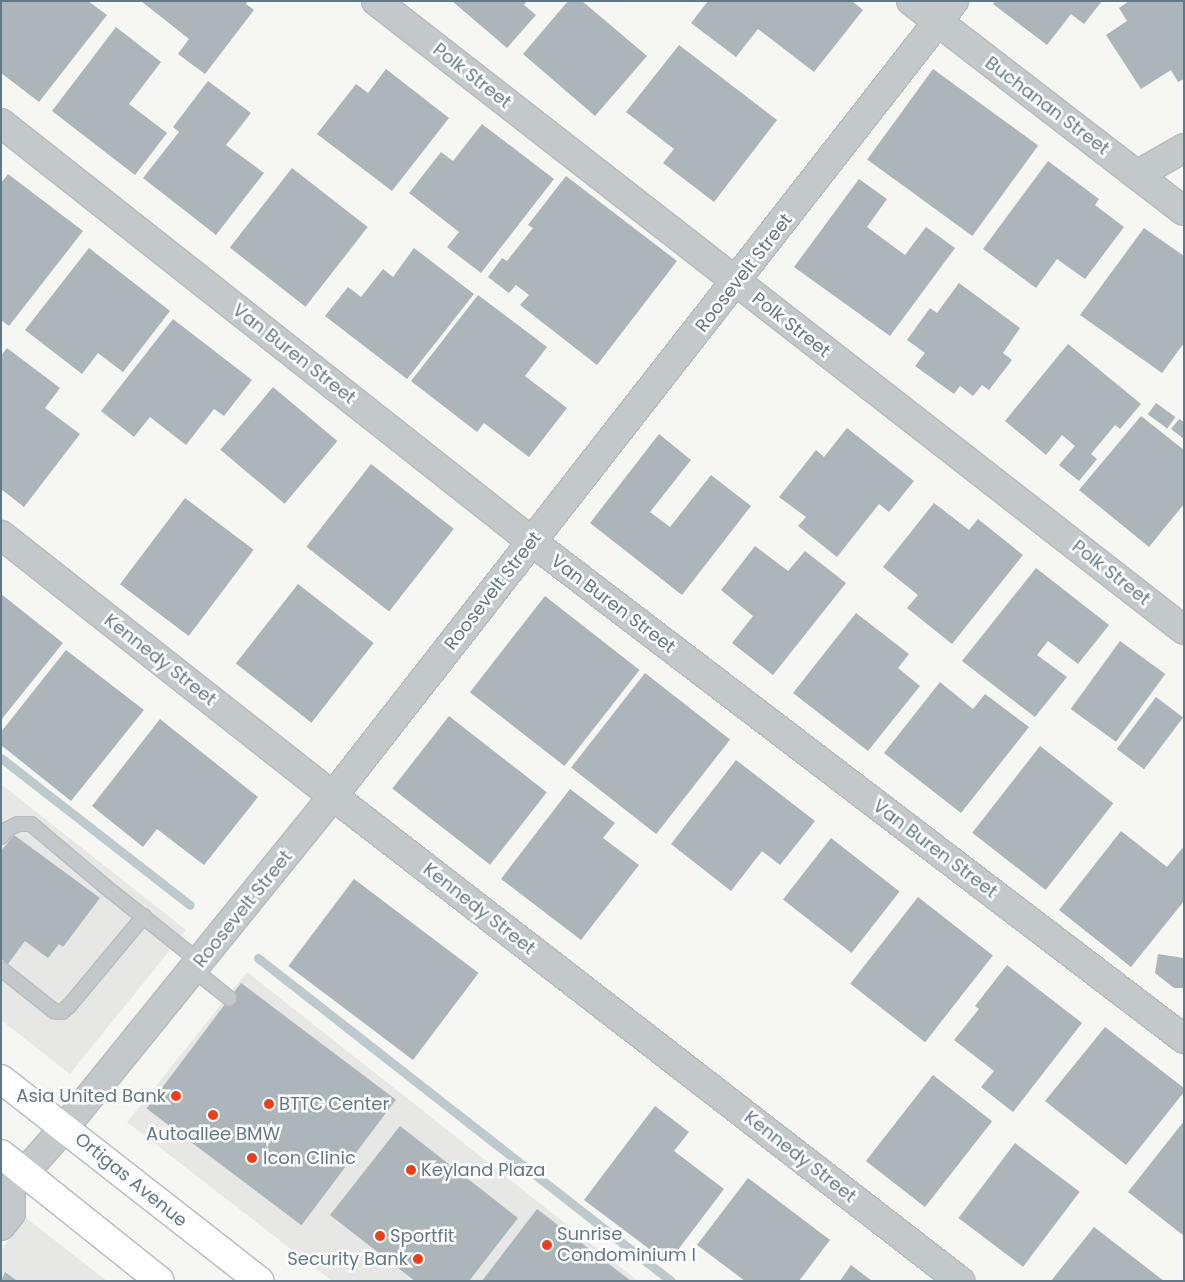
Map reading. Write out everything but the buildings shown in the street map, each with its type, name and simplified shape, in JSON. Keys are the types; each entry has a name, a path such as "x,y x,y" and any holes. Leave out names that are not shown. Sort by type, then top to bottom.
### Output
{"main road":[{"name":"Ortigas Avenue","path":"1,1079 65,1127 117,1170 260,1281"},
{"path":"1,1154 11,1185 137,1270 160,1281"}],"street":[{"name":"Polk Street","path":"376,1 1184,630"},
{"name":"Buchanan Street","path":"911,1 1184,211"},
{"name":"Roosevelt Street","path":"11,1185 65,1127 333,796 736,283 954,1"},
{"name":"Van Buren Street","path":"1,123 531,542 1184,1039"},
{"path":"1137,175 1184,148"},
{"name":"Kennedy Street","path":"1,535 333,796 960,1281"},
{"path":"1,1226 11,1213 11,1185"}],"lane":[{"path":"1,837 8,829 18,824 32,824 144,916 229,998"},
{"path":"1,969 54,1010 62,1012 144,916"}],"shaded area":[{"path":"1,784 186,930 70,1074 1,1020"},
{"path":"247,972 638,1281 332,1281 127,1122"},
{"path":"26,1218 107,1281 1,1281 1,1250"}],"waterway":[{"path":"1,758 190,905"},
{"path":"258,958 671,1281"}],"place":[{"name":"Asia United Bank","path":"176,1096"},
{"name":"BTTC Center","path":"269,1104"},
{"name":"Autoallee BMW","path":"213,1115"},
{"name":"Icon Clinic","path":"252,1158"},
{"name":"Keyland Plaza","path":"411,1170"},
{"name":"Sportfit","path":"380,1236"},
{"name":"Sunrise Condominium I","path":"547,1245"},
{"name":"Security Bank","path":"418,1259"}]}
